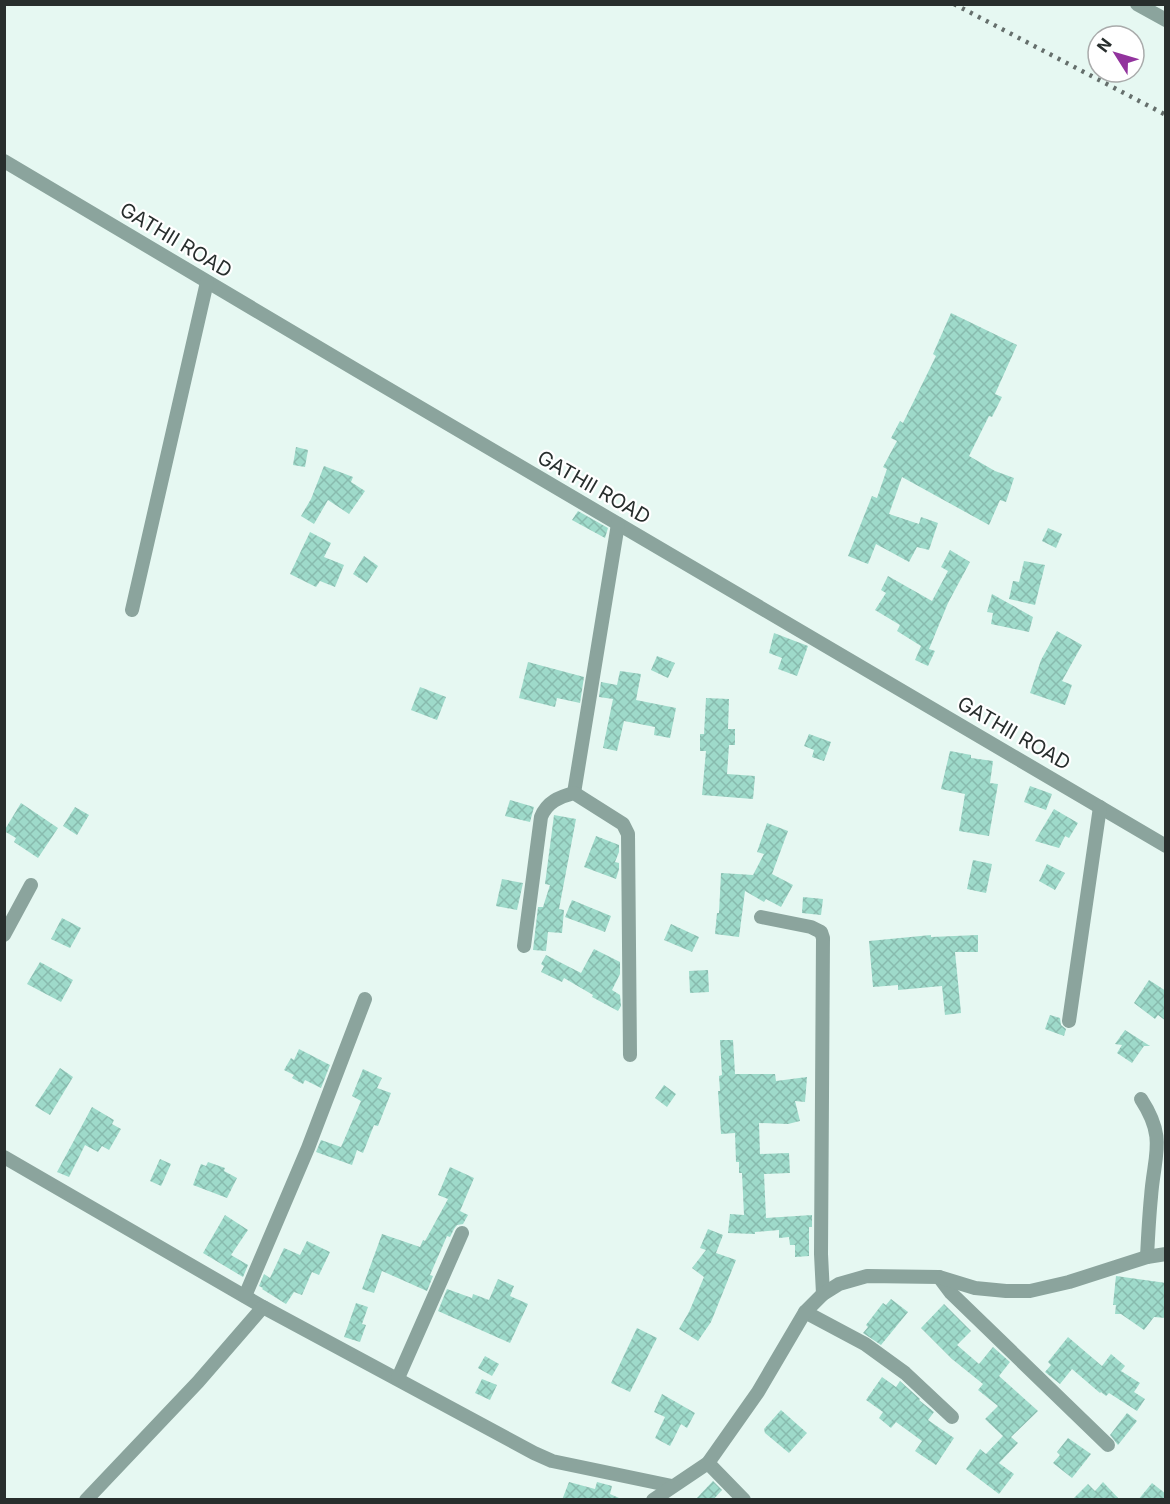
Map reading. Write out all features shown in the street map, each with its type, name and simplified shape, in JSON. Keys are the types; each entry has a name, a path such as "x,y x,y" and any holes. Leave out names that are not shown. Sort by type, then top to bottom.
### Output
{"street":[{"path":"1137,4 1166,20"},
{"name":"GATHII ROAD","path":"4,161 1166,846"},
{"path":"132,610 207,282"},
{"path":"574,793 618,524"},
{"path":"524,946 543,810 551,802 574,793 623,824 628,834 630,1055"},
{"path":"1069,1021 1100,807"},
{"path":"4,935 31,885"},
{"path":"761,917 812,927 821,932 823,938 820,1254 823,1294"},
{"path":"245,1296 308,1148 365,999"},
{"path":"1140,1099 1151,1114 1156,1129 1158,1149 1151,1194 1147,1257"},
{"path":"4,1157 263,1307 552,1461 672,1486"},
{"path":"398,1378 462,1233"},
{"path":"652,1500 708,1463 758,1392 804,1312 823,1294 839,1284 867,1276 939,1277 975,1288 1030,1291 1147,1257 1166,1254"},
{"path":"939,1277 951,1293 1108,1445"},
{"path":"86,1500 198,1382 263,1307"},
{"path":"804,1312 866,1344 905,1372 952,1417"},
{"path":"708,1463 744,1500"}],"building":[{"path":"951,313 1017,345 995,394 1002,397 992,417 989,416 969,456 995,471 1014,478 1006,502 1000,500 989,525 902,477 889,514 919,524 921,517 938,523 929,550 917,547 909,562 876,544 868,564 848,556 872,496 877,498 887,469 883,467 897,441 891,438 900,421 903,423 936,356 933,354"},
{"path":"296,447 308,450 305,467 293,465"},
{"path":"324,466 353,477 351,482 365,491 349,514 328,500 314,524 301,516 311,499"},
{"path":"578,511 608,528 605,538 572,520"},
{"path":"1048,528 1062,534 1056,548 1042,541"},
{"path":"310,532 331,543 324,557 344,565 335,587 320,581 316,587 290,574"},
{"path":"950,550 970,562 948,603 929,649 935,651 928,666 915,660 921,646 897,631 900,625 875,610 886,593 881,590 888,576 932,601 948,571 941,567"},
{"path":"364,556 378,566 367,583 353,574"},
{"path":"1024,561 1045,565 1035,605 1009,599 1013,581 1019,582"},
{"path":"992,594 1033,617 1029,632 991,624 993,613 987,612"},
{"path":"1057,631 1082,645 1062,681 1072,685 1065,705 1030,693 1041,660"},
{"path":"774,633 808,646 797,676 778,669 782,658 769,653"},
{"path":"657,656 675,663 668,678 651,670"},
{"path":"528,662 584,677 580,703 557,698 555,707 519,698"},
{"path":"620,671 641,674 636,700 676,708 670,738 654,735 655,727 624,721 617,751 603,748 613,699 599,697 601,682 617,685"},
{"path":"420,687 446,697 437,720 411,710"},
{"path":"706,698 729,699 728,729 735,729 735,745 729,745 727,774 755,776 753,799 702,795 706,751 700,751 700,734 704,734"},
{"path":"809,734 831,742 824,761 812,757 814,750 804,746"},
{"path":"950,751 971,755 971,758 993,761 990,783 998,784 989,836 959,831 965,794 941,789"},
{"path":"1030,786 1052,794 1046,810 1024,802"},
{"path":"510,800 534,807 530,822 505,816"},
{"path":"21,803 58,828 38,858 14,842 16,838 4,831"},
{"path":"75,807 89,815 77,835 63,826"},
{"path":"1054,809 1078,823 1069,838 1065,836 1059,848 1035,841"},
{"path":"554,815 576,819 559,909 564,910 562,933 548,932 546,951 533,950 538,907 543,907 550,885 545,884"},
{"path":"767,823 788,831 772,874 793,885 781,907 766,899 764,902 745,891 739,937 715,934 717,913 719,913 721,873 753,875 764,854 757,852"},
{"path":"596,836 619,845 615,862 619,863 616,879 584,867"},
{"path":"973,860 992,864 986,893 967,889"},
{"path":"1047,864 1065,873 1055,890 1039,881"},
{"path":"502,879 523,883 517,910 496,906"},
{"path":"803,897 823,899 821,915 802,913"},
{"path":"572,900 611,916 605,932 565,917"},
{"path":"62,918 81,928 70,948 51,939"},
{"path":"671,924 699,937 692,952 664,940"},
{"path":"931,935 931,937 978,935 978,952 955,952 961,1013 945,1015 942,986 898,990 898,985 873,987 869,941"},
{"path":"594,949 620,962 620,974 612,990 620,995 621,1006 618,1011 564,978 562,982 541,972 544,966 541,964 546,955 581,973"},
{"path":"40,962 73,980 61,1002 27,984"},
{"path":"708,970 709,992 690,993 689,971"},
{"path":"1149,980 1166,991 1166,1021 1158,1015 1155,1019 1134,1003"},
{"path":"1050,1015 1060,1018 1061,1025 1066,1029 1064,1036 1045,1029"},
{"path":"1125,1030 1150,1046 1144,1046 1132,1063 1117,1053 1122,1045 1115,1044"},
{"path":"720,1040 733,1040 735,1074 775,1074 776,1081 807,1077 805,1102 795,1101 800,1121 788,1124 759,1123 760,1154 789,1153 790,1173 764,1174 766,1218 812,1215 812,1227 809,1227 809,1256 795,1257 795,1245 790,1245 789,1237 779,1238 779,1230 755,1232 755,1234 728,1233 730,1214 744,1215 742,1173 739,1173 739,1162 736,1162 735,1133 721,1134 718,1091 720,1091 719,1076 722,1075"},
{"path":"299,1049 330,1065 321,1088 305,1080 303,1084 292,1078 294,1075 284,1070 291,1058 294,1060"},
{"path":"60,1068 73,1077 50,1115 35,1106"},
{"path":"363,1069 382,1078 377,1088 391,1093 378,1126 374,1125 363,1153 357,1150 352,1165 316,1152 321,1140 341,1147 361,1101 352,1096"},
{"path":"664,1085 676,1094 667,1107 655,1098"},
{"path":"92,1107 114,1120 112,1124 121,1129 109,1150 102,1146 98,1152 85,1145 69,1177 57,1172"},
{"path":"160,1159 171,1164 161,1186 150,1181"},
{"path":"208,1162 225,1168 224,1171 237,1178 227,1198 193,1185 201,1164 206,1166"},
{"path":"450,1167 474,1178 460,1211 468,1215 463,1224 457,1225 450,1237 447,1236 430,1275 433,1276 427,1291 382,1271 374,1293 362,1289 382,1234 420,1247 423,1240 425,1241 448,1199 438,1195"},
{"path":"225,1215 248,1230 231,1255 248,1265 243,1277 203,1253"},
{"path":"708,1229 723,1235 716,1253 736,1260 711,1322 698,1341 679,1329 704,1277 692,1268 706,1250 700,1248"},
{"path":"307,1241 330,1252 319,1275 312,1272 302,1295 294,1292 286,1304 259,1286 264,1274 270,1278 284,1248 300,1255"},
{"path":"1116,1276 1166,1283 1166,1318 1154,1317 1144,1330 1121,1314 1115,1314 1116,1305 1113,1305"},
{"path":"498,1279 514,1286 510,1296 528,1304 510,1343 438,1311 447,1289 472,1298 473,1294 489,1300"},
{"path":"891,1299 908,1312 881,1345 863,1333 868,1327 866,1325 883,1303 886,1305"},
{"path":"356,1303 368,1307 362,1324 366,1325 360,1342 344,1337"},
{"path":"944,1304 971,1331 957,1345 979,1364 993,1347 1010,1362 999,1376 1038,1411 1011,1437 1018,1443 999,1463 1014,1474 999,1494 966,1469 980,1449 986,1454 1003,1436 985,1419 998,1406 978,1390 983,1384 952,1359 921,1328"},
{"path":"637,1328 657,1338 630,1392 611,1383"},
{"path":"1068,1337 1102,1366 1111,1354 1125,1366 1121,1371 1140,1383 1134,1392 1145,1399 1137,1411 1109,1393 1106,1396 1100,1393 1072,1369 1060,1384 1045,1372 1051,1365 1048,1362"},
{"path":"485,1356 499,1364 492,1376 478,1368"},
{"path":"882,1377 896,1387 900,1381 934,1412 928,1420 954,1438 936,1465 915,1451 922,1441 896,1422 891,1428 879,1418 883,1412 866,1400"},
{"path":"482,1379 497,1385 490,1400 475,1393"},
{"path":"662,1394 695,1413 687,1428 681,1424 670,1446 655,1438 665,1417 654,1412"},
{"path":"781,1410 807,1433 789,1453 765,1433 764,1429"},
{"path":"1127,1413 1137,1421 1118,1445 1110,1435"},
{"path":"1068,1438 1091,1454 1072,1478 1053,1463 1060,1455 1057,1452"},
{"path":"713,1481 722,1490 713,1500 695,1500"},
{"path":"569,1482 595,1489 597,1482 612,1486 610,1494 619,1500 562,1500"},
{"path":"1103,1482 1120,1500 1072,1500 1088,1484 1095,1491"},
{"path":"1152,1483 1166,1494 1166,1500 1138,1500"}],"railway":[{"path":"954,4 1166,115"}]}
